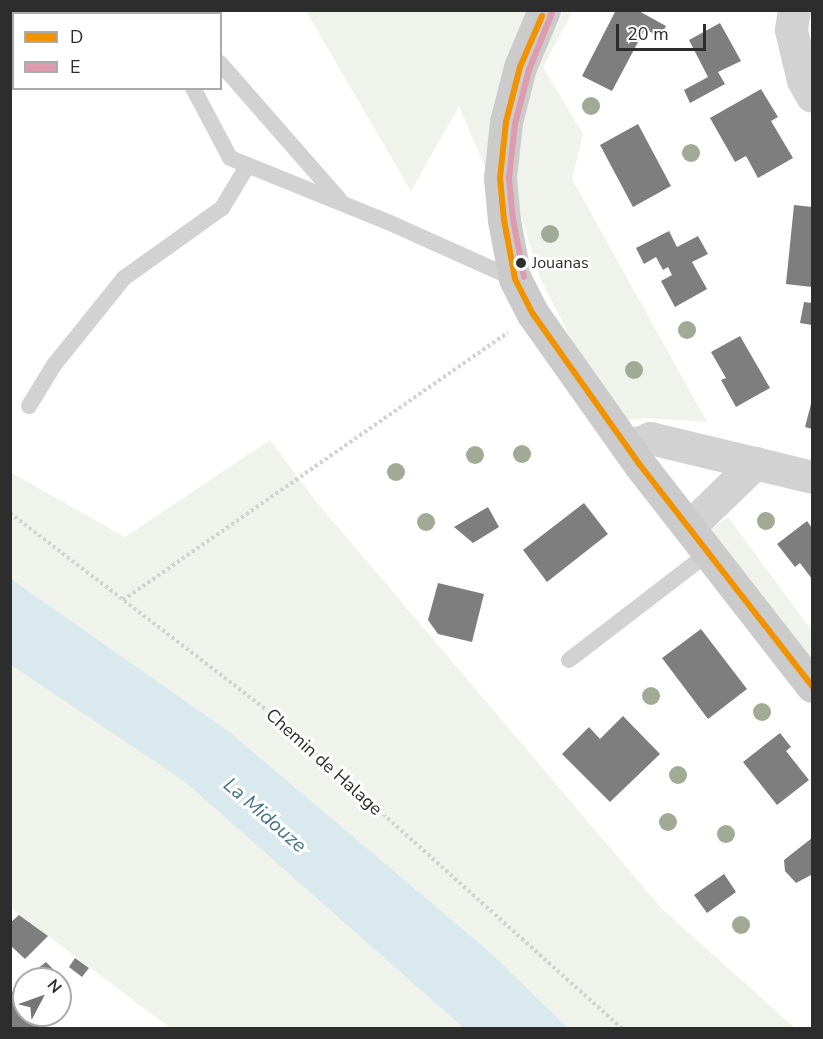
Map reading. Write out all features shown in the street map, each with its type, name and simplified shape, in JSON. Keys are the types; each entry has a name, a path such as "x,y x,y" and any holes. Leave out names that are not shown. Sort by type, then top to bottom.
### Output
{"street":[{"path":"544,10 520,67 506,122 500,178 504,220 515,279 533,314 627,447 813,686"},
{"path":"794,10 791,30 803,80 813,96"},
{"path":"627,447 651,438 813,477"},
{"path":"690,526 755,463"}],"lane":[{"path":"222,65 343,204"},
{"path":"194,90 230,158 343,204 515,279"},
{"path":"29,405 54,365 124,278 222,208 248,165"},
{"path":"569,660 710,552"}],"path":[{"path":"123,600 533,314"},
{"name":"Chemin de Halage","path":"10,513 267,710 622,1029"}],"shaded area":[{"path":"306,11 537,11 490,179 459,106 411,191"},
{"path":"563,11 573,11 543,67 583,134 572,179 707,422 647,418 625,420 577,351 540,278 516,199 520,136 526,102 538,63"},
{"path":"270,440 314,499 662,909 795,1028 170,1028 11,908 10,472 125,537"},
{"path":"728,517 812,631 812,664 711,529"}],"water":[{"name":"La Midouze","path":"11,579 228,731 486,949 568,1028 464,1028 184,781 11,665"}],"building":[{"path":"616,10 637,10 666,26 660,37 645,29 612,91 582,76"},
{"path":"720,23 741,61 718,72 725,84 690,103 684,90 708,77 689,40"},
{"path":"761,89 778,117 771,121 793,158 758,178 746,156 735,162 710,118"},
{"path":"638,124 671,186 633,207 600,145"},
{"path":"794,205 812,207 812,287 786,284"},
{"path":"669,231 677,247 698,236 708,254 692,262 707,289 675,307 661,281 672,275 668,267 663,270 656,257 644,264 636,248"},
{"path":"804,302 812,303 812,325 800,323"},
{"path":"740,336 770,388 736,407 721,380 726,378 711,352"},
{"path":"812,400 812,429 805,427"},
{"path":"584,503 608,534 547,582 523,550"},
{"path":"488,507 499,527 473,543 454,527"},
{"path":"807,521 812,528 812,579 800,563 795,567 777,544"},
{"path":"438,583 484,594 472,642 438,634 428,620"},
{"path":"701,629 747,689 708,719 662,658"},
{"path":"623,716 660,754 610,802 562,754 589,727 600,739"},
{"path":"780,733 791,747 786,751 809,780 777,805 743,762"},
{"path":"812,838 812,877 811,875 796,883 785,871 784,860"},
{"path":"724,874 736,892 707,913 694,895"},
{"path":"19,915 48,936 25,959 10,945 10,923"},
{"path":"75,958 89,968 82,977 72,967 69,967"},
{"path":"46,962 51,967 40,967"},
{"path":"12,992 12,1027 42,1028 10,1028 10,994"}],"transit line":[{"name":"E","path":"524,277 513,219 509,178 515,124 529,70 552,13"},
{"name":"D","path":"542,16 520,67 506,122 500,178 504,220 515,279 533,314 640,465 812,686"}],"place":[{"name":"Jouanas","path":"521,263"}]}
